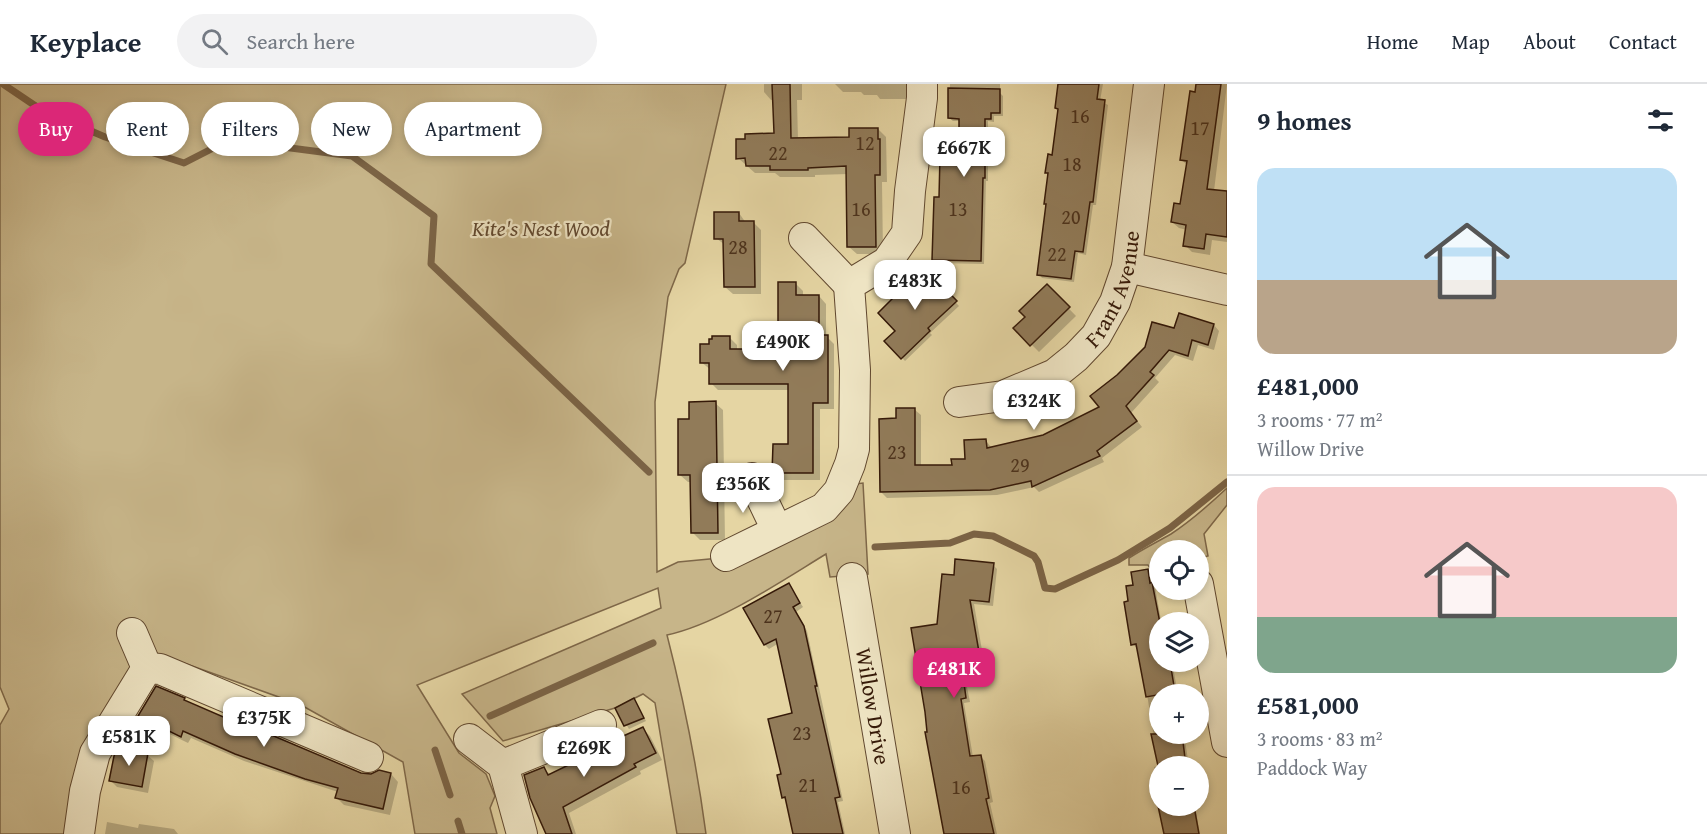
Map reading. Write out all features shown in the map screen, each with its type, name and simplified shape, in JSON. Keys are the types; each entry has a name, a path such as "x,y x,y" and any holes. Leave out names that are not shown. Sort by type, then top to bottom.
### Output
{"street":[{"path":"849,285 886,262 907,233 922,84"},
{"name":"Frant Avenue","path":"959,402 1003,396 1055,374 1096,336 1115,302 1127,267 1149,84"},
{"path":"726,556 824,508 839,491 854,449 855,370 849,285 804,238"},
{"path":"1127,267 1227,290"},
{"path":"752,478 777,530"},
{"name":"Willow Drive","path":"852,578 895,834"},
{"path":"1201,600 1227,742"},
{"path":"132,633 147,668"},
{"path":"147,668 160,669 368,757"},
{"path":"80,834 85,791 95,753 147,668"},
{"path":"503,765 602,725"},
{"path":"469,739 503,765 522,834"}],"green space":[{"name":"Kite's Nest Wood","path":"0,84 726,84 685,263 679,269 668,297 655,402 657,572 678,562 720,558 855,484 863,483 868,574 830,577 826,554 728,612 687,630 667,635 690,734 706,834 677,834 655,703 643,694 615,708 503,741 462,694 661,608 658,588 417,685 459,753 486,774 495,796 490,808 497,834 415,834 403,762 301,705 156,653 133,670 71,785 66,834 0,834 0,725 9,709 0,687"},
{"path":"1227,488 1227,505 1204,534 1205,540 1160,540 1171,534"},
{"path":"1149,547 1149,566 1129,565 1129,558"}],"building":[{"path":"772,84 790,84 791,138 849,137 849,128 878,128 880,175 875,175 876,247 847,247 846,166 808,168 808,170 770,170 770,166 746,166 745,158 736,159 736,139 745,139 745,134 774,133"},
{"path":"1058,84 1099,84 1097,99 1105,100 1093,202 1090,202 1083,252 1075,251 1071,279 1037,275 1046,204 1044,204 1048,173 1045,173 1048,154 1052,155 1058,109 1055,108"},
{"path":"1196,84 1221,84 1207,189 1227,191 1227,237 1206,234 1204,249 1183,246 1186,225 1171,222 1174,203 1180,204 1187,161 1180,160 1190,91 1195,92"},
{"path":"948,88 1000,89 1000,113 991,113 991,119 985,119 981,261 932,260 934,197 939,197 940,156 959,156 959,119 948,118"},
{"path":"714,212 739,212 739,221 754,221 755,287 724,287 723,239 714,239"},
{"path":"924,267 957,301 928,328 930,331 901,359 884,341 895,331 878,313"},
{"path":"778,282 796,282 796,295 819,295 819,335 828,335 828,403 813,403 813,473 772,473 773,444 788,444 788,384 709,384 709,363 700,363 700,344 709,344 712,336 730,336 730,349 778,349"},
{"path":"1047,284 1070,307 1030,346 1013,328 1025,317 1019,311"},
{"path":"1179,313 1214,324 1208,345 1192,340 1188,356 1169,350 1150,372 1154,375 1126,406 1137,421 1097,451 1100,456 1032,487 1031,481 990,490 880,492 879,419 896,418 896,408 915,408 915,465 952,465 951,459 965,459 964,440 986,439 987,448 1043,435 1099,407 1090,396 1117,375 1145,347 1152,322 1174,328"},
{"path":"716,401 718,533 691,533 690,475 678,475 678,419 689,419 689,402"},
{"path":"955,559 994,563 989,602 970,600 979,652 970,654 974,681 964,683 966,698 961,699 970,756 981,755 989,798 986,799 994,834 944,834 925,732 927,732 925,712 911,628 937,624 942,574 954,575"},
{"path":"1148,569 1149,600 1156,600 1158,612 1149,612 1149,672 1172,672 1174,684 1149,684 1149,696 1146,697 1136,644 1131,645 1124,602 1128,601 1126,586 1133,585 1131,572"},
{"path":"789,583 800,603 793,607 804,626 840,797 835,798 843,834 793,834 785,797 782,798 777,775 781,774 768,719 792,713 776,639 764,645 743,608"},
{"path":"156,686 258,732 262,731 361,773 371,774 379,770 391,773 383,809 335,798 338,788 235,754 183,731 181,737 138,716"},
{"path":"634,698 644,718 624,726 615,708"},
{"path":"643,727 656,753 634,764 636,767 563,807 572,834 546,834 530,798 524,775 544,767 548,775 587,756 586,753"},
{"path":"1153,744 1183,744 1185,756 1156,756"},
{"path":"119,747 148,753 142,787 109,781 114,756"},
{"path":"1160,816 1196,816 1199,834 1164,834"}],"waterway":[{"path":"3,84 40,109 105,137 184,163 229,140 352,156 434,216 431,264 649,472"},
{"path":"875,547 950,543 974,534 993,536 1034,556 1038,562 1045,588 1055,589 1118,560 1170,528 1227,482"},
{"path":"490,716 653,643"},
{"path":"435,750 450,795"},
{"path":"458,821 462,834"}]}
